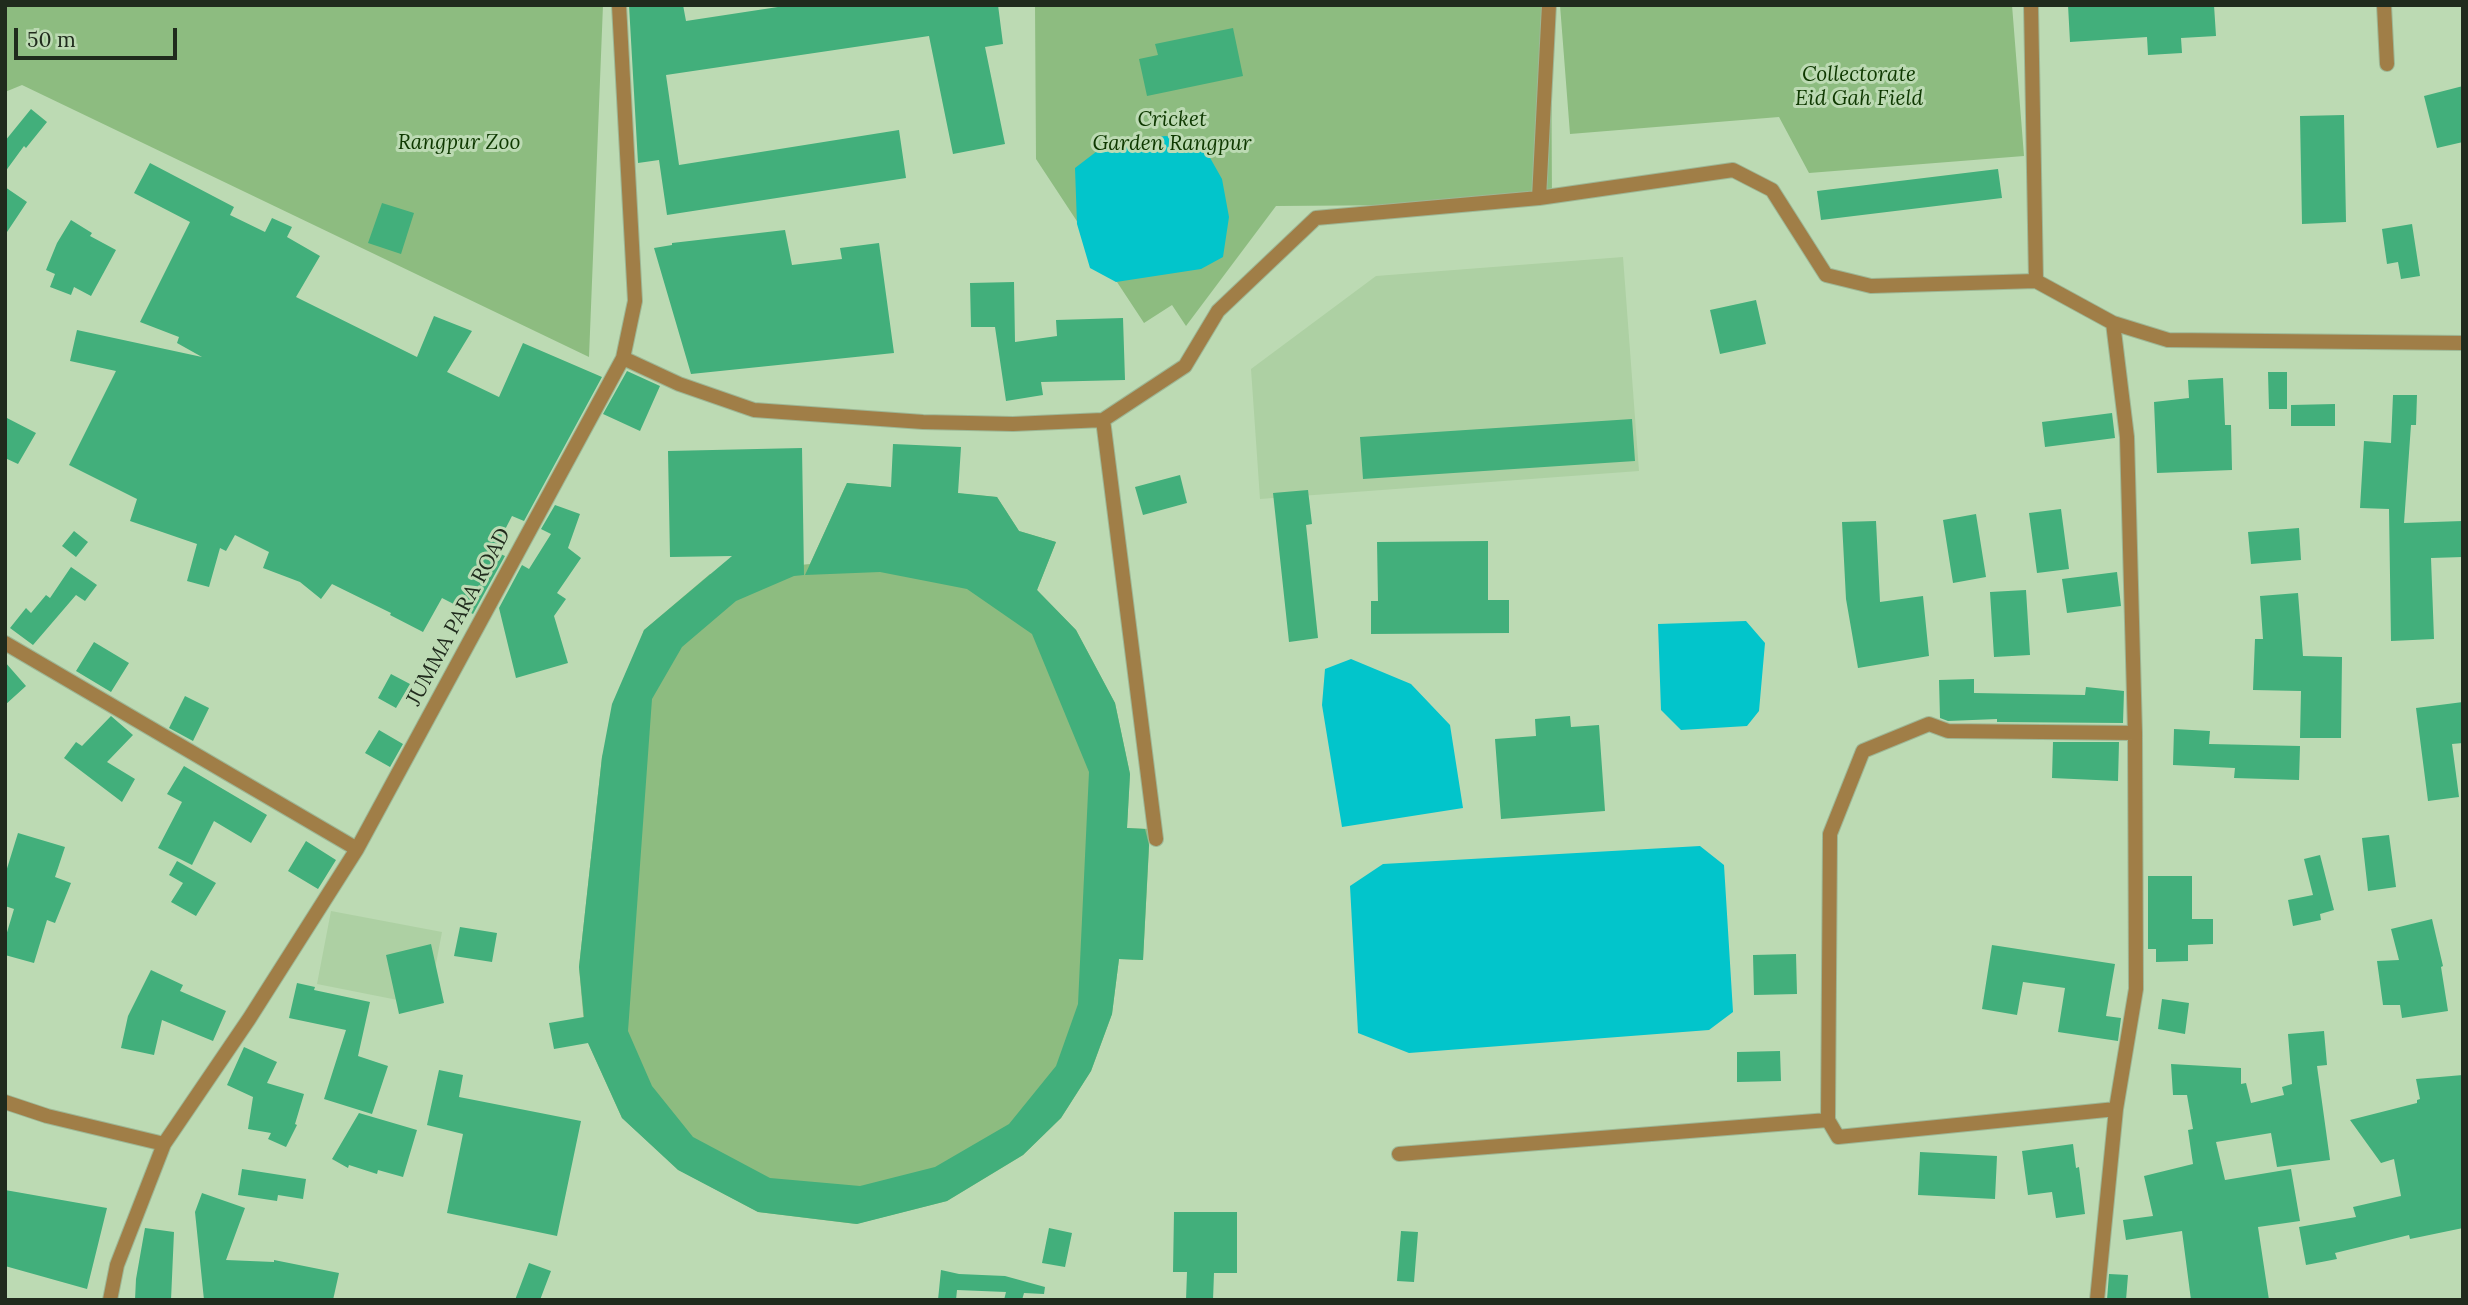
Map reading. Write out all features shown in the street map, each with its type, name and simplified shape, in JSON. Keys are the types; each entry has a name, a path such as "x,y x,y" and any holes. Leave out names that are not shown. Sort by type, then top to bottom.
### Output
{"street":[{"name":"JUMMA PARA ROAD","path":"110,1300 117,1265 164,1144 249,1020 357,849 623,358 635,301 619,5"},
{"path":"1539,198 1549,5"},
{"path":"2031,5 2036,281"},
{"path":"2384,5 2387,64"},
{"path":"623,358 679,384 754,410 923,422 1013,424 1103,420 1185,366 1218,311 1316,218 1539,198 1733,170 1772,190 1826,275 1871,286 2036,281 2113,323 2168,340 2463,343"},
{"path":"2097,1300 2116,1110 2136,989 2135,733 2127,437 2113,323"},
{"path":"1103,420 1156,839"},
{"path":"5,643 357,849"},
{"path":"2116,1110 1838,1137 1828,1119 1830,834 1863,751 1929,724 1948,731 2135,733"},
{"path":"5,1102 47,1116 164,1144"},
{"path":"1399,1154 1828,1119"}],"shaded area":[{"path":"1623,257 1639,471 1260,499 1251,369 1376,276"},
{"path":"331,911 442,932 428,1006 317,984"}],"green space":[{"name":"Rangpur Zoo","path":"5,5 603,5 589,357 22,85 5,92"},
{"name":"Cricket Garden Rangpur","path":"1035,5 1551,5 1552,204 1276,206 1186,326 1172,305 1144,323 1036,159"},
{"name":"Collectorate Eid Gah Field","path":"1560,5 2012,5 2024,156 1809,173 1779,117 1570,134"},
{"path":"847,483 997,497 1019,531 1056,542 1037,590 1076,630 1115,703 1130,774 1127,828 1150,829 1143,960 1119,959 1112,1014 1091,1071 1061,1118 1023,1155 947,1201 856,1224 758,1212 679,1170 622,1118 585,1036 579,967 602,757 644,630 710,574 810,564"}],"water":[{"path":"1165,136 1200,140 1222,179 1229,217 1223,257 1201,269 1116,282 1090,268 1077,224 1075,168 1105,145"},
{"path":"1746,621 1765,643 1759,711 1747,726 1681,730 1661,710 1658,624"},
{"path":"1351,659 1411,684 1450,725 1463,808 1342,827 1322,705 1325,669"},
{"path":"1700,846 1724,865 1733,1012 1709,1030 1409,1053 1358,1033 1350,886 1383,864"}],"building":[{"path":"629,5 683,5 686,21 791,5 998,5 1003,44 985,47 1005,144 953,154 929,36 666,75 679,165 899,130 906,178 667,215 659,160 638,163"},
{"path":"2068,5 2214,5 2216,36 2181,38 2182,53 2148,55 2147,37 2070,42"},
{"path":"1233,28 1243,76 1147,96 1139,59 1158,55 1155,44"},
{"path":"2463,86 2463,142 2437,148 2424,96"},
{"path":"31,109 47,122 26,148 24,146 5,172 5,141"},
{"path":"2344,115 2346,222 2302,224 2300,116"},
{"path":"150,163 234,207 230,215 265,232 272,218 292,227 287,237 320,256 296,297 417,357 434,316 472,331 447,372 499,397 523,343 602,377 524,521 512,516 494,551 505,556 473,614 442,598 423,632 332,584 321,599 300,582 263,568 269,552 235,535 226,551 220,548 209,587 187,581 197,544 130,521 137,499 69,465 116,371 70,361 77,330 202,357 177,343 179,337 140,322 190,222 134,193"},
{"path":"1998,169 2002,198 1821,220 1817,191"},
{"path":"5,187 27,202 5,235"},
{"path":"382,203 414,213 401,254 368,243"},
{"path":"71,220 92,233 90,236 116,250 91,296 74,287 71,295 50,287 55,274 46,270 57,243"},
{"path":"2412,224 2420,276 2401,279 2398,262 2387,264 2382,229"},
{"path":"785,230 792,265 842,259 840,248 879,243 894,353 691,374 654,248 672,243"},
{"path":"1014,282 1015,342 1057,336 1056,320 1123,318 1125,380 1041,382 1043,395 1006,401 995,327 971,327 970,283"},
{"path":"1756,300 1766,344 1720,354 1710,310"},
{"path":"627,371 660,386 640,431 603,414"},
{"path":"2268,372 2287,372 2287,409 2269,409"},
{"path":"2223,378 2225,425 2231,425 2232,470 2157,473 2154,402 2189,398 2188,380"},
{"path":"2393,395 2417,395 2416,425 2411,425 2404,523 2463,521 2463,557 2431,558 2434,639 2391,641 2389,509 2360,508 2364,441 2391,443"},
{"path":"2335,404 2335,426 2291,426 2291,405"},
{"path":"2112,413 2115,438 2045,447 2042,422"},
{"path":"5,417 36,433 18,464 5,458"},
{"path":"1632,419 1635,461 1363,479 1360,437"},
{"path":"893,444 961,447 958,493 997,497 1019,531 1056,542 1037,590 1076,630 1115,703 1130,774 1127,828 1145,829 1149,845 1143,960 1119,959 1112,1014 1091,1071 1061,1118 1023,1155 947,1201 857,1224 758,1212 678,1170 622,1118 588,1043 554,1049 549,1023 584,1017 579,967 602,757 612,704 644,630 732,556 670,557 668,451 802,448 804,575 794,576 736,601 682,647 652,699 628,1031 652,1086 693,1137 770,1178 860,1186 935,1167 1009,1124 1056,1066 1078,1004 1089,772 1032,634 967,589 880,572 805,575 847,483 891,487"},
{"path":"1180,475 1187,503 1143,515 1135,487"},
{"path":"1308,490 1312,524 1306,525 1318,638 1289,642 1273,493"},
{"path":"555,505 580,514 568,548 581,558 557,593 566,599 554,616 568,663 516,678 499,608 522,565 529,569 551,534 541,529"},
{"path":"2061,509 2069,569 2037,573 2029,513"},
{"path":"1976,514 1986,577 1953,583 1943,520"},
{"path":"1876,521 1880,602 1923,596 1929,656 1858,668 1846,599 1842,522"},
{"path":"2299,528 2301,560 2251,564 2248,532"},
{"path":"74,531 88,542 76,557 62,546"},
{"path":"1488,541 1488,600 1509,600 1509,633 1371,634 1371,601 1378,601 1377,542"},
{"path":"71,567 97,585 85,601 76,595 33,645 10,628 26,608 31,613 46,595 50,598"},
{"path":"2117,572 2121,606 2067,613 2062,579"},
{"path":"2026,590 2030,655 1994,657 1990,592"},
{"path":"2298,593 2303,656 2342,657 2341,738 2300,738 2301,691 2253,690 2255,639 2263,639 2260,596"},
{"path":"94,642 129,663 111,692 76,671"},
{"path":"5,662 26,686 5,705"},
{"path":"391,674 410,684 396,708 378,698"},
{"path":"1974,679 1974,693 2085,695 2086,687 2124,691 2123,723 1997,722 1997,719 1948,721 1940,718 1939,680"},
{"path":"185,696 209,708 193,741 169,728"},
{"path":"2463,702 2463,743 2452,744 2459,797 2428,801 2416,708"},
{"path":"111,716 133,735 107,762 135,779 122,802 64,758 76,742 82,746"},
{"path":"1570,716 1571,727 1599,725 1605,811 1501,819 1495,739 1536,736 1535,719"},
{"path":"2174,729 2210,731 2209,744 2300,746 2299,780 2234,778 2235,768 2173,765"},
{"path":"379,730 403,744 390,767 365,753"},
{"path":"2053,742 2119,742 2118,781 2052,778"},
{"path":"184,766 267,815 251,843 214,821 192,865 158,848 182,802 167,794"},
{"path":"18,833 65,847 55,877 71,883 55,923 47,920 34,963 5,955 5,939 14,909 5,906 5,875"},
{"path":"2389,835 2396,887 2368,891 2362,838"},
{"path":"306,841 336,860 318,889 288,871"},
{"path":"2320,855 2334,910 2320,914 2321,920 2293,926 2288,900 2313,895 2304,859"},
{"path":"177,861 216,883 196,916 171,902 183,883 169,875"},
{"path":"2148,876 2192,876 2192,919 2213,919 2213,944 2188,945 2188,961 2156,962 2156,949 2148,949"},
{"path":"2432,919 2443,966 2448,1011 2402,1018 2400,1005 2383,1005 2377,961 2399,960 2391,929"},
{"path":"460,927 497,933 492,962 454,956"},
{"path":"431,944 444,1003 399,1014 386,955"},
{"path":"1992,945 2115,964 2106,1016 2121,1018 2118,1041 2058,1032 2065,988 2023,982 2017,1015 1982,1009"},
{"path":"1796,954 1797,994 1754,995 1753,955"},
{"path":"151,970 183,985 180,991 226,1011 213,1041 162,1020 154,1055 121,1048 128,1016"},
{"path":"297,983 315,987 314,990 370,1002 358,1056 388,1066 372,1114 324,1099 346,1030 289,1018"},
{"path":"2162,999 2189,1003 2185,1034 2158,1029"},
{"path":"2324,1031 2327,1065 2317,1066 2330,1160 2277,1167 2271,1133 2216,1142 2225,1180 2291,1169 2300,1221 2258,1227 2269,1300 2191,1300 2182,1231 2126,1240 2123,1220 2153,1216 2144,1176 2193,1164 2188,1130 2193,1129 2187,1095 2173,1095 2171,1064 2241,1068 2241,1084 2246,1083 2251,1103 2284,1095 2282,1087 2292,1084 2288,1034"},
{"path":"244,1047 277,1062 267,1083 304,1094 295,1124 297,1125 286,1147 268,1139 271,1133 248,1129 253,1097 227,1085"},
{"path":"1780,1051 1781,1081 1737,1082 1737,1052"},
{"path":"439,1070 463,1075 459,1097 581,1121 557,1236 447,1213 463,1134 427,1125"},
{"path":"2463,1075 2463,1228 2410,1239 2409,1235 2335,1253 2337,1259 2306,1265 2299,1227 2356,1217 2353,1207 2401,1196 2394,1159 2381,1163 2350,1120 2417,1103 2420,1099 2416,1079"},
{"path":"359,1113 417,1130 403,1177 378,1170 377,1174 349,1165 348,1168 332,1159"},
{"path":"2073,1144 2085,1214 2056,1218 2052,1192 2028,1195 2022,1151"},
{"path":"1920,1152 1997,1156 1995,1199 1918,1195"},
{"path":"242,1169 306,1179 303,1199 278,1195 277,1201 238,1195"},
{"path":"5,1190 107,1208 87,1289 5,1266"},
{"path":"202,1193 245,1208 226,1260 274,1260 339,1273 333,1300 204,1300 195,1212"},
{"path":"1174,1212 1237,1212 1237,1273 1214,1273 1213,1300 1186,1300 1187,1272 1173,1272"},
{"path":"145,1228 174,1232 171,1300 135,1300"},
{"path":"1049,1228 1072,1233 1065,1267 1042,1263"},
{"path":"1401,1231 1418,1232 1414,1282 1397,1281"},
{"path":"529,1263 551,1271 540,1300 515,1300"},
{"path":"941,1270 959,1274 1005,1276 1045,1287 1044,1294 1024,1293 1022,1300 1004,1300 1006,1292 957,1290 956,1300 938,1300"},
{"path":"2109,1274 2128,1275 2126,1300 2107,1300"}]}
